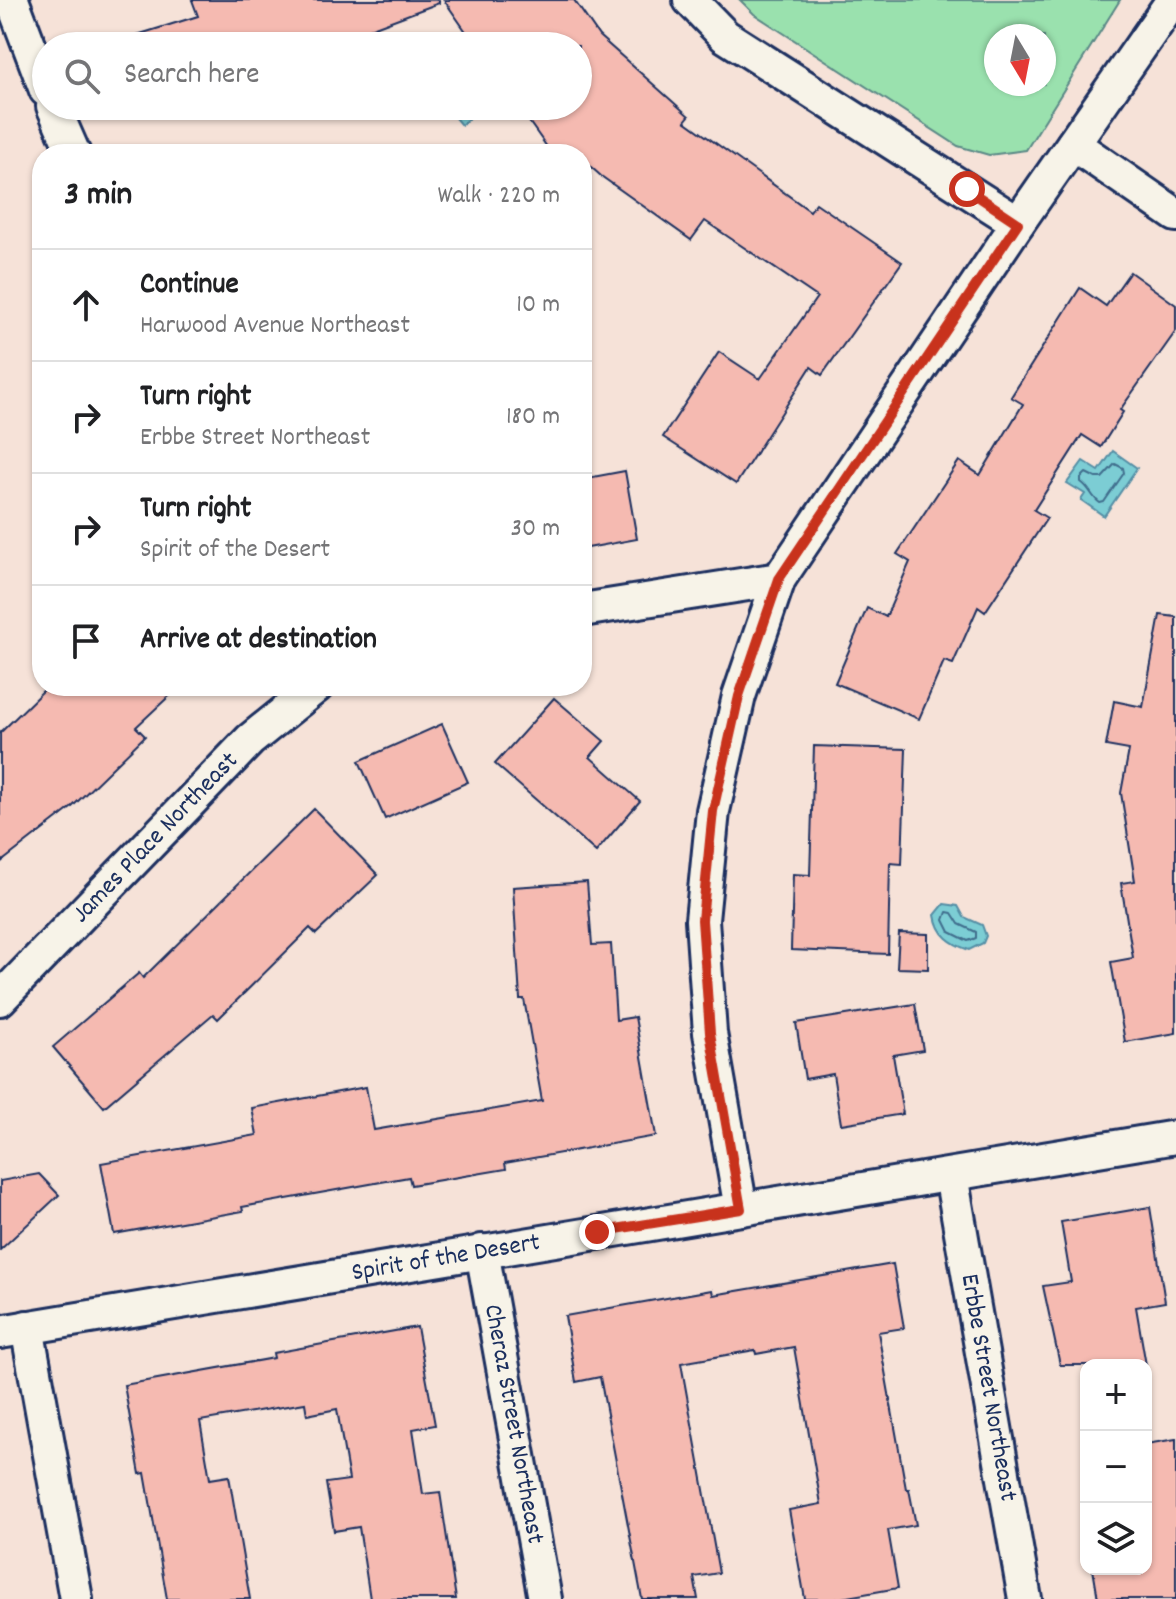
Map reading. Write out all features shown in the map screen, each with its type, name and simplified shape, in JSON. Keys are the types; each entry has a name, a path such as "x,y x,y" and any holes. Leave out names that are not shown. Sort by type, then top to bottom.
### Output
{"street":[{"path":"12,0 32,53"},
{"path":"690,0 725,36 1018,223"},
{"path":"741,1209 710,1033 702,920 713,811 739,696 779,579 1018,223 1173,0"},
{"path":"59,120 70,144"},
{"path":"1073,144 1176,215"},
{"path":"592,608 779,579"},
{"name":"James Place Northeast","path":"0,999 250,740 305,696"},
{"name":"Spirit of the Desert","path":"13,1329 1176,1137"},
{"name":"Erbbe Street Northeast","path":"951,1175 1025,1599"},
{"name":"Cheraz Street Northeast","path":"482,1251 545,1599"},
{"path":"13,1329 76,1599"}],"green space":[{"path":"740,0 1120,0 1026,150 989,155 958,146 754,14"}],"water":[{"path":"1113,451 1137,468 1104,516 1081,500 1085,494 1067,483 1083,461 1099,471"},
{"path":"944,904 958,906 964,917 982,925 986,936 983,943 969,950 946,938 935,915"}],"building":[{"path":"192,0 439,0 439,3 361,32 147,32 198,16"},
{"path":"444,0 574,0 599,36 689,116 685,121 810,211 816,203 902,262 822,375 811,367 736,484 663,437 719,352 760,379 817,297 705,221 691,240 592,168 592,144 545,144 528,120 592,120 592,32 466,32"},
{"path":"1130,272 1176,305 1176,331 1120,410 1123,412 1101,447 1082,435 1034,510 1047,518 985,612 978,607 953,664 944,661 919,719 835,683 867,608 886,617 910,562 897,554 959,461 980,475 1023,404 1011,397 1080,288 1106,306"},
{"path":"625,471 637,539 592,547 592,477"},
{"path":"1160,615 1176,617 1176,1033 1125,1042 1111,962 1133,958 1121,883 1135,881 1121,793 1129,750 1106,746 1114,701 1143,707"},
{"path":"38,696 169,696 136,727 145,736 71,808 0,863 0,733"},
{"path":"554,698 604,741 590,757 640,801 596,852 495,764"},
{"path":"442,724 468,782 385,819 359,761"},
{"path":"814,746 906,749 902,864 890,863 888,954 791,950 793,874 810,875"},
{"path":"314,809 378,875 316,934 310,928 218,1019 213,1014 104,1107 53,1047 139,973 143,978"},
{"path":"587,882 592,945 611,944 616,1020 635,1017 656,1136 505,1163 506,1169 411,1185 409,1177 114,1234 101,1163 257,1135 252,1108 366,1087 374,1130 542,1101 524,999 520,999 513,887"},
{"path":"899,933 928,934 928,969 897,968"},
{"path":"915,1004 923,1050 893,1055 903,1114 841,1124 833,1074 805,1079 796,1023"},
{"path":"39,1174 59,1195 0,1250 0,1181"},
{"path":"1150,1207 1165,1302 1136,1307 1145,1359 1080,1359 1080,1365 1060,1365 1043,1286 1071,1282 1061,1222"},
{"path":"893,1264 904,1328 878,1332 906,1489 909,1489 916,1525 888,1530 898,1588 836,1599 805,1599 789,1510 821,1504 794,1347 756,1354 755,1350 681,1363 719,1573 694,1577 698,1599 642,1599 600,1377 576,1382 565,1316 712,1290 713,1295"},
{"path":"417,1327 435,1425 413,1429 423,1494 440,1492 456,1599 370,1599 359,1527 334,1531 326,1483 349,1480 337,1409 307,1415 305,1403 200,1421 210,1479 229,1476 250,1599 167,1599 145,1473 140,1474 124,1385 274,1358 273,1353"},
{"path":"1176,1439 1176,1599 1098,1599 1094,1575 1152,1575 1152,1443"}],"route":[{"path":"597,1232 741,1209 710,1033 702,920 713,811 739,696 779,579 1018,223 967,189"}]}
